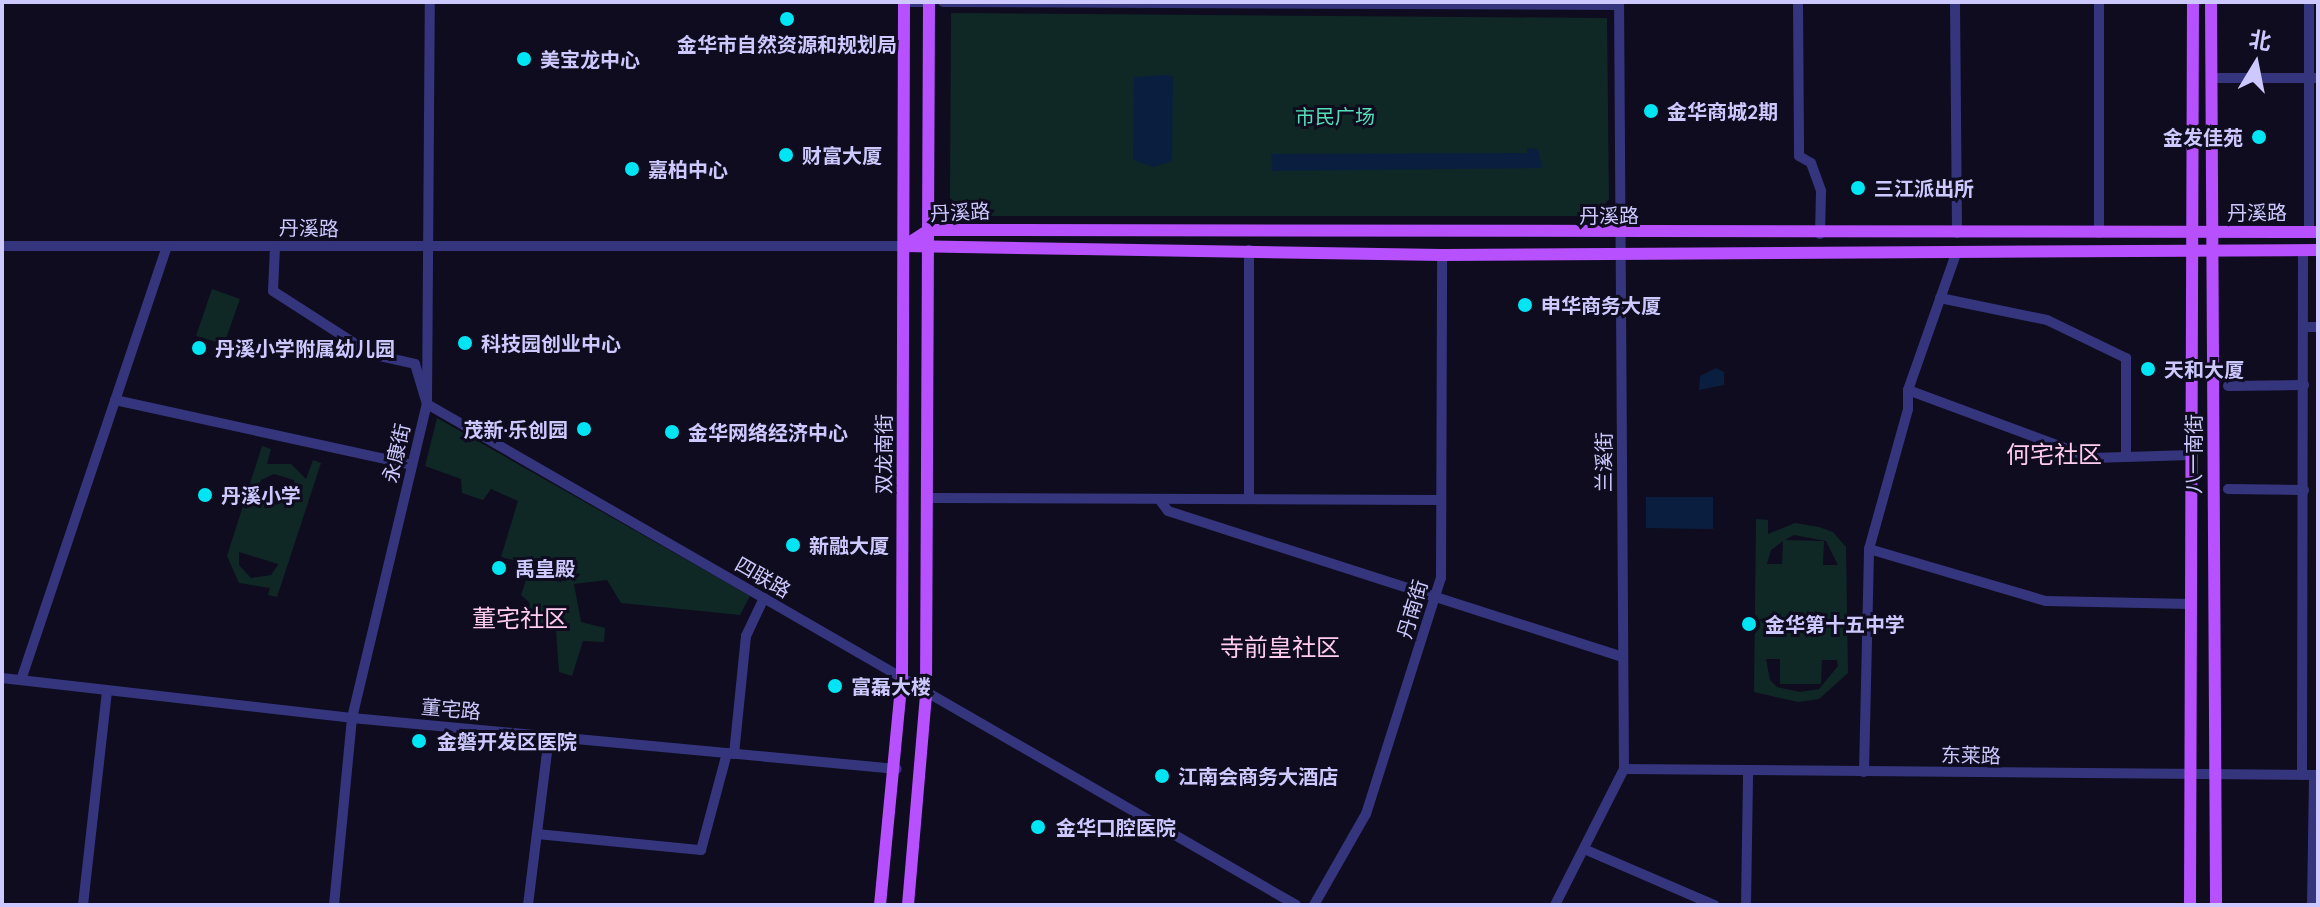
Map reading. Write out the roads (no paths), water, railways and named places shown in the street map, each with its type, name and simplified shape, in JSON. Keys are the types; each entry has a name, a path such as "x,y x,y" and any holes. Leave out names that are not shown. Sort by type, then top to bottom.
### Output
{"main road":[{"name":"双龙南街","path":"880,905 897,769 902,678 904,2"},
{"path":"908,905 926,693 931,245 929,2"},
{"name":"八一南街","path":"2190,905 2193,2"},
{"name":"八一南街","path":"2211,2 2216,905"},
{"name":"丹溪路","path":"904,246 929,230 1620,235 2314,232"},
{"name":"丹溪路","path":"904,246 1442,255 2318,250"}],"street":[{"name":"永康街","path":"334,905 352,718 427,404 430,2"},
{"path":"904,2 929,2"},
{"path":"943,2 1619,3"},
{"path":"1798,2 1799,156 1811,163 1821,191 1820,234"},
{"path":"1955,2 1957,233"},
{"path":"2099,2 2099,233"},
{"path":"2309,2 2314,78 2314,232"},
{"name":"兰溪街","path":"1555,905 1624,769 1619,3"},
{"path":"2211,78 2314,78"},
{"name":"丹溪路","path":"2,246 428,249 904,246"},
{"path":"21,680 167,247"},
{"path":"275,247 273,291 371,354 415,364 427,404"},
{"path":"1249,250 1249,499"},
{"path":"2302,775 2303,250"},
{"path":"1864,772 1869,549 1908,409 1908,390 1957,251"},
{"name":"丹南街","path":"1314,905 1366,814 1436,593 1441,500 1442,255"},
{"path":"1940,298 2047,320 2126,358 2126,457"},
{"path":"2304,327 2318,327"},
{"path":"2228,386 2304,385"},
{"path":"1908,390 2092,458 2192,455"},
{"path":"115,400 412,465"},
{"name":"四联路","path":"427,404 1296,905"},
{"path":"2228,489 2304,490"},
{"path":"928,498 1441,500"},
{"path":"1159,499 1168,511 1436,593 1623,657"},
{"path":"1869,549 2046,601 2191,604"},
{"path":"537,834 701,850 731,753 746,636 764,598"},
{"name":"董宅路","path":"2,678 352,718 897,769"},
{"path":"83,905 107,690"},
{"path":"528,905 549,737"},
{"name":"东莱路","path":"1624,769 2316,775"},
{"path":"1746,905 1748,771"},
{"path":"2312,905 2316,775"},
{"path":"1584,849 1714,905"}],"water":[{"path":"1173,76 1172,161 1153,167 1133,160 1134,77"},
{"path":"1527,148 1538,149 1542,168 1272,171 1271,154 1527,153"},
{"path":"1716,368 1724,372 1724,385 1699,390 1700,376"},
{"path":"1646,497 1713,497 1713,529 1646,528"}],"place":[{"name":"金华市自然资源和规划局","path":"787,19"},
{"name":"美宝龙中心","path":"524,59"},
{"name":"金华商城2期","path":"1651,111"},
{"name":"金发佳苑","path":"2259,137"},
{"name":"财富大厦","path":"786,155"},
{"name":"嘉柏中心","path":"632,169"},
{"name":"三江派出所","path":"1858,188"},
{"name":"申华商务大厦","path":"1525,305"},
{"name":"科技园创业中心","path":"465,343"},
{"name":"丹溪小学附属幼儿园","path":"199,348"},
{"name":"天和大厦","path":"2148,369"},
{"name":"茂新·乐创园","path":"584,429"},
{"name":"金华网络经济中心","path":"672,432"},
{"name":"丹溪小学","path":"205,495"},
{"name":"新融大厦","path":"793,545"},
{"name":"禹皇殿","path":"499,568"},
{"name":"金华第十五中学","path":"1749,624"},
{"name":"富磊大楼","path":"835,686"},
{"name":"金磐开发区医院","path":"419,741"},
{"name":"江南会商务大酒店","path":"1162,776"},
{"name":"金华口腔医院","path":"1038,827"}],"district":[{"name":"何宅社区","path":"2054,455"},
{"name":"董宅社区","path":"520,619"},
{"name":"寺前皇社区","path":"1280,648"}],"park label":[{"name":"市民广场","path":"1335,116"}]}
